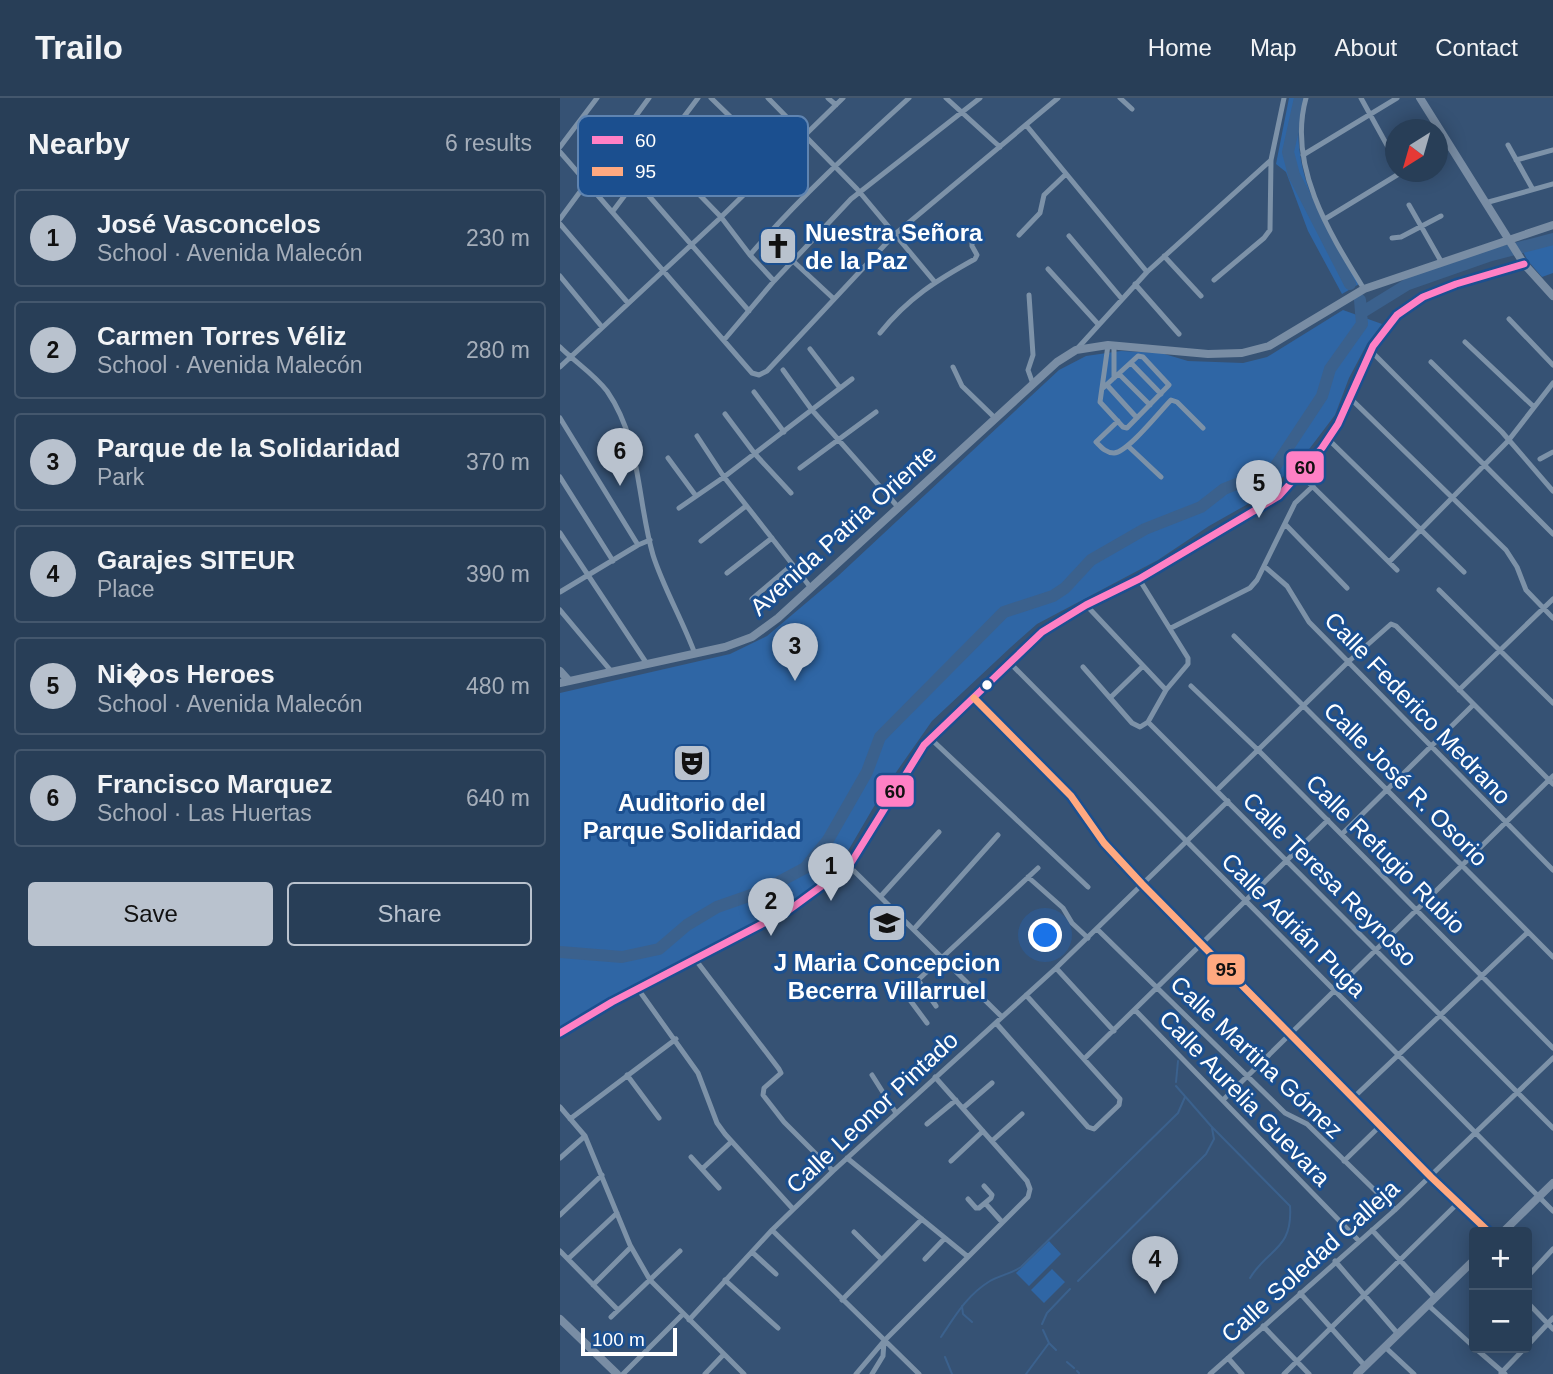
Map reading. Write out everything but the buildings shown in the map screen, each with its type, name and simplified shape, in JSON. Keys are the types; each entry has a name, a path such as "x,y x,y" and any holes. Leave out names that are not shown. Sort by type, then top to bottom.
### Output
{"street":[{"path":"584,116 597,98"},
{"path":"636,116 649,98"},
{"path":"684,116 698,98"},
{"path":"711,98 730,116"},
{"path":"768,98 786,116"},
{"path":"828,98 836,105"},
{"path":"808,131 843,98"},
{"path":"808,192 909,98"},
{"path":"946,98 1000,147"},
{"path":"724,340 774,281 851,199 980,98"},
{"path":"600,196 752,373 759,375 767,371 894,235 1058,98"},
{"path":"1120,98 1132,109"},
{"path":"1214,281 1269,232 1271,159 1284,98"},
{"path":"1306,98 1303,155 1315,197 1337,244 1364,289"},
{"path":"1361,98 1385,140"},
{"path":"1303,155 1397,98"},
{"path":"1420,98 1433,119"},
{"path":"578,125 560,150 578,171"},
{"path":"1026,125 1147,272"},
{"path":"808,137 860,193 934,281"},
{"path":"1448,145 1522,262 1553,296"},
{"path":"1508,145 1532,188"},
{"path":"1516,160 1553,150"},
{"name":"Avenida Patria Oriente","path":"564,682 725,647 752,637 778,618 1057,362 1076,350 1147,272 1271,159"},
{"path":"1019,235 1040,213 1044,195 1066,174"},
{"path":"1325,219 1386,182"},
{"path":"1485,203 1553,184"},
{"path":"578,194 560,221 628,303"},
{"path":"613,211 624,196"},
{"path":"649,196 748,311"},
{"path":"701,196 774,281"},
{"path":"560,367 742,196"},
{"path":"750,255 804,196"},
{"path":"1409,205 1442,264"},
{"path":"1392,238 1401,237 1441,216"},
{"name":"Avenida Patria Oriente","path":"1076,350 1111,345 1208,354 1242,353 1269,346 1364,289 1510,243 1553,225"},
{"path":"1069,236 1122,299"},
{"path":"880,333 899,310 934,281 975,258 977,255 972,241"},
{"path":"1164,256 1201,296"},
{"path":"793,261 834,299"},
{"path":"560,1033 789,910 849,866 924,745 1042,632 1270,502 1300,474 1328,439 1338,424 1371,351 1396,315 1423,297 1522,262"},
{"path":"1048,269 1098,324"},
{"path":"560,276 602,327"},
{"path":"1135,284 1179,334"},
{"path":"1029,295 1033,355 1028,370 1033,384"},
{"path":"1509,319 1553,365"},
{"path":"1465,342 1534,407"},
{"path":"1111,345 1117,376 1150,405"},
{"path":"1105,387 1138,356 1143,357 1168,382 1168,387 1128,428 1118,421 1100,402 1111,345"},
{"path":"560,348 597,380 622,419 636,462 650,540 658,566 695,654"},
{"path":"810,349 839,388"},
{"path":"1371,351 1553,534"},
{"path":"1431,362 1502,432 1553,491"},
{"path":"1131,363 1161,394"},
{"path":"1106,366 1114,365"},
{"path":"953,367 962,386 995,418"},
{"path":"783,370 812,410 898,507"},
{"path":"679,508 755,454 852,379"},
{"path":"1389,562 1508,441 1553,383"},
{"path":"1105,387 1137,418"},
{"path":"754,392 784,432"},
{"path":"1349,397 1506,550 1517,567 1526,590 1553,618"},
{"path":"1118,421 1096,442 1104,450 1114,453 1128,446 1171,400 1177,402 1203,428"},
{"path":"800,468 876,412"},
{"path":"725,414 755,454 791,493"},
{"path":"560,418 638,545"},
{"path":"696,436 724,477 811,588"},
{"path":"1328,439 1462,570"},
{"path":"1128,446 1161,477"},
{"path":"1540,459 1553,452"},
{"path":"668,458 696,496"},
{"path":"1300,474 1397,570"},
{"path":"560,477 613,561"},
{"path":"1171,628 1250,587 1264,566 1296,503 1313,486"},
{"path":"701,541 746,506"},
{"path":"1285,524 1347,588"},
{"path":"560,533 647,664"},
{"path":"727,573 772,538"},
{"path":"560,592 650,540"},
{"path":"752,599 792,565"},
{"name":"Calle Federico Medrano","path":"1264,566 1287,586 1309,622 1553,870"},
{"path":"1139,579 1188,658 1188,664 1166,690 1148,722"},
{"path":"1439,590 1553,703"},
{"path":"1458,690 1553,598"},
{"path":"1086,605 1166,690"},
{"path":"560,610 611,671"},
{"path":"1217,790 1348,662 1391,624 1552,780 1223,1100"},
{"name":"Calle José R. Osorio","path":"1234,636 1553,957"},
{"name":"Calle Adrián Puga","path":"1010,663 1553,1211"},
{"path":"1111,697 1143,666"},
{"name":"Calle Teresa Reynoso","path":"1083,667 1136,726 1143,726 1148,722 1553,1128"},
{"path":"560,671 564,682"},
{"name":"Calle Refugio Rubio","path":"1191,685 1553,1048"},
{"path":"974,698 1071,796 1104,844 1142,884 1430,1177 1484,1227"},
{"path":"1342,834 1473,705"},
{"path":"931,739 1088,887"},
{"name":"Calle Leonor Pintado","path":"689,1320 772,1230 847,1157 1056,968 1228,801"},
{"path":"1084,1059 1328,820"},
{"path":"881,896 939,832"},
{"path":"914,929 998,835"},
{"path":"849,866 1002,1017"},
{"path":"927,1023 904,992 1038,868"},
{"path":"1028,877 1063,908 1072,923 1088,938"},
{"name":"Calle Martina Gómez","path":"1097,929 1285,1113 1307,1124 1395,1210"},
{"path":"1353,1098 1528,932"},
{"path":"695,959 779,1069 779,1078 764,1088 763,1095 784,1122 833,1171"},
{"path":"1056,968 1114,1031"},
{"path":"919,980 936,1006"},
{"path":"638,989 698,1073 718,1123 731,1142 793,1209"},
{"path":"996,1023 1088,1127 1094,1129 1119,1105 1120,1099 1026,995"},
{"name":"Calle Aurelia Guevara","path":"1135,1010 1359,1241"},
{"path":"570,1119 676,1039"},
{"name":"Calle Soledad Calleja","path":"1210,1374 1395,1210 1553,1058"},
{"path":"627,1075 659,1118"},
{"path":"872,1075 896,1113"},
{"path":"856,1374 884,1341 1028,1197 1030,1189 1027,1181 935,1077"},
{"path":"963,1108 992,1083"},
{"path":"927,1124 956,1100"},
{"path":"560,1108 585,1136 631,1248 650,1280 744,1374"},
{"path":"992,1141 1022,1114"},
{"path":"1344,1161 1380,1126"},
{"path":"951,1161 983,1131"},
{"path":"560,1158 585,1136"},
{"path":"702,1169 731,1142"},
{"path":"691,1157 719,1188"},
{"path":"847,1157 967,1256"},
{"path":"560,1215 602,1175"},
{"path":"1508,1227 1553,1183"},
{"path":"968,1199 976,1208 985,1203 992,1195 984,1186"},
{"path":"985,1203 1002,1222"},
{"path":"1284,1374 1458,1203"},
{"path":"568,1259 617,1213"},
{"path":"842,1300 922,1219"},
{"path":"772,1230 919,1374"},
{"path":"1372,1230 1435,1298"},
{"path":"854,1232 881,1259"},
{"path":"925,1259 946,1238"},
{"path":"593,1285 631,1248"},
{"path":"1532,1272 1553,1249"},
{"path":"560,1251 618,1310"},
{"path":"611,1317 680,1251"},
{"path":"752,1252 776,1274"},
{"path":"1335,1261 1398,1334"},
{"path":"1357,1374 1469,1265"},
{"path":"725,1280 778,1328"},
{"path":"1300,1293 1365,1366"},
{"path":"1428,1305 1467,1340"},
{"path":"1532,1307 1551,1324 1532,1341"},
{"path":"623,1374 682,1314"},
{"path":"560,1319 617,1374"},
{"path":"1263,1326 1309,1374"},
{"path":"872,1374 883,1356 884,1341"},
{"path":"1385,1347 1414,1374"},
{"path":"1481,1353 1502,1373 1520,1353"},
{"path":"705,1374 724,1354"},
{"path":"1228,1358 1242,1374"}],"shaded area":[{"path":"1289,98 1304,98 1299,122 1303,171 1322,219 1359,284 1342,294 1308,231 1286,172 1276,164"},
{"path":"1553,235 1553,273 1542,277 1522,250 1535,246 1534,240"},
{"path":"1343,310 1382,324 1367,344 1349,378 1335,415 1283,477 1255,500 1158,560 1037,624 932,721 883,791 845,856 800,902 560,1033 560,693 730,654 767,636 838,576 1059,370 1086,356 1121,351 1161,353 1188,361 1243,363 1267,357"},
{"path":"1049,1241 1061,1254 1029,1286 1016,1273"},
{"path":"1052,1269 1065,1282 1044,1303 1031,1290"}],"waterway":[{"path":"1300,98 1288,152 1294,175 1350,284"},
{"path":"1361,313 1408,284 1488,256 1553,239"},
{"path":"560,952 622,957 659,949 687,925 717,907 760,892 805,868 828,840 867,772 880,737 1004,612 1053,596 1065,588 1091,560 1145,529 1201,507 1224,489 1239,483 1256,481 1273,470 1322,396 1330,369 1362,324 1360,300"},
{"path":"1176,1082 1178,1061"},
{"path":"1176,1086 1211,1126 1290,1206 1288,1232 1250,1278"},
{"path":"941,1337 962,1306 975,1293 990,1281 1021,1267 1178,1113 1185,1097"},
{"path":"1078,1281 1206,1154 1214,1139 1212,1128"},
{"path":"1042,1324 1047,1313 1070,1289"},
{"path":"962,1306 963,1314 972,1322"},
{"path":"1043,1330 1056,1350"},
{"path":"1026,1374 1049,1343"},
{"path":"945,1357 952,1374"},
{"path":"1067,1362 1074,1368"}],"transit line":[{"name":"60","path":"560,1033 612,1002 789,910 849,866 924,745 1042,632 1086,605 1139,579 1279,496 1322,448 1338,424 1373,346 1397,315 1423,297 1456,284 1524,264"},
{"name":"95","path":"974,698 1071,796 1104,843 1142,884 1484,1227"}],"place":[{"name":"Nuestra Señora de la Paz","path":"778,246"},
{"name":"Francisco Marquez","path":"620,486"},
{"name":"Ni�os Heroes","path":"1259,518"},
{"name":"Parque de la Solidaridad","path":"795,681"},
{"name":"Auditorio del Parque Solidaridad","path":"692,763"},
{"name":"José Vasconcelos","path":"831,901"},
{"name":"J Maria Concepcion Becerra Villarruel","path":"887,923"},
{"name":"Carmen Torres Véliz","path":"771,936"},
{"name":"Garajes SITEUR","path":"1155,1294"}]}
